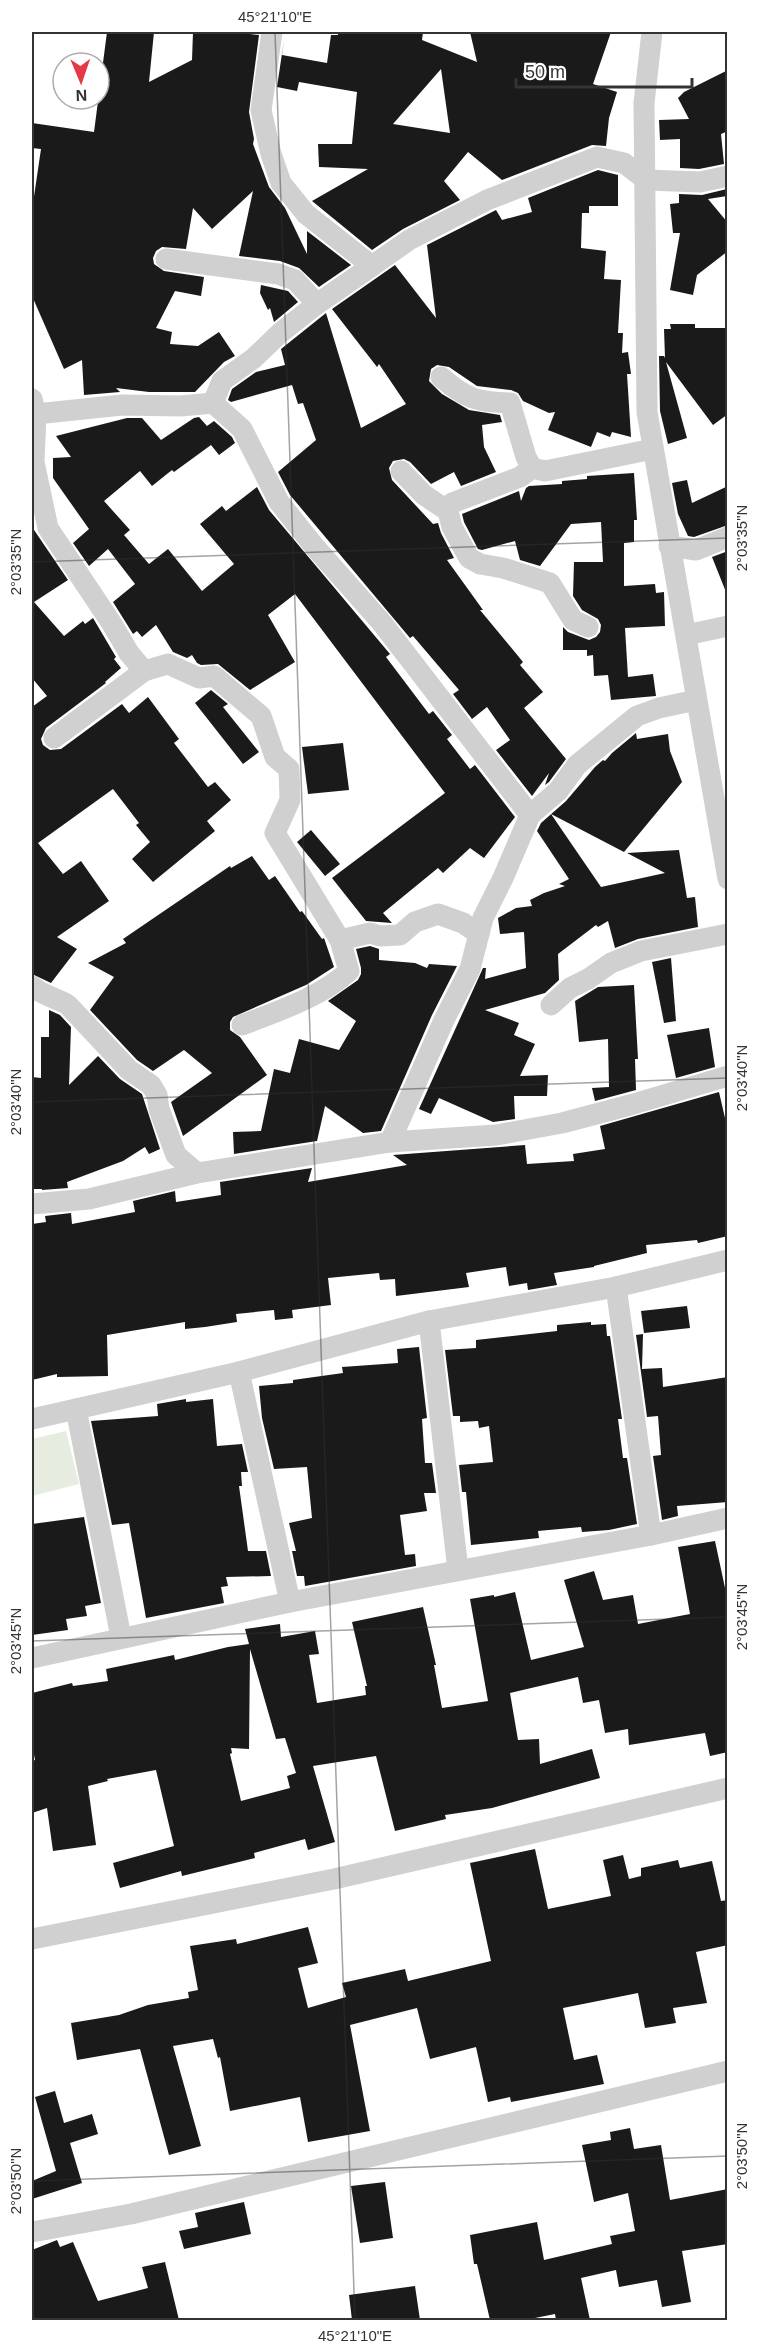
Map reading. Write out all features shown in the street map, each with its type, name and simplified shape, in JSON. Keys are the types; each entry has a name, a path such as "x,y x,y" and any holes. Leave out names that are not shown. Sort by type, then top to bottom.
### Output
{"street":[{"path":"272,32 261,110 271,154 281,183 306,214 372,266"},
{"path":"652,32 644,103 647,412 727,877"},
{"path":"213,403 222,381 254,358 280,333 317,304 409,240 487,200 597,156 624,163 646,180 699,182 728,176"},
{"path":"166,259 278,274 295,280 317,304"},
{"path":"441,377 458,393 470,399 510,403 526,456 532,468"},
{"path":"144,671 129,653 48,528 33,463 34,407 181,406 213,403 242,429 279,502 314,546 382,623 530,815"},
{"path":"588,627 573,620 550,584 503,568 480,564 469,558 452,527 448,510 452,503 520,477 532,468 545,471 652,449"},
{"path":"401,471 424,495 448,510"},
{"path":"669,546 696,550 728,537"},
{"path":"686,635 728,626"},
{"path":"54,738 144,671 168,664 200,678 214,676 261,716 275,757 289,768 291,800 275,834 340,940 349,971 338,981 311,997 242,1025"},
{"path":"390,1142 444,1020 470,969 483,918 530,815 558,791 577,765 637,716 659,708 696,700"},
{"path":"340,940 370,933 380,936 400,935 416,922 438,914 448,916 479,934"},
{"path":"551,1005 570,988 588,980 611,963 641,951 728,934"},
{"path":"32,986 36,991 57,998 68,1005 129,1070 151,1085 157,1095 159,1109 176,1155 197,1173"},
{"path":"32,1204 89,1199 197,1173 390,1142 496,1135 551,1125 630,1105 728,1076"},
{"path":"32,1419 238,1372 429,1321 616,1287 728,1260"},
{"path":"616,1287 651,1535"},
{"path":"429,1321 458,1570"},
{"path":"238,1372 290,1602"},
{"path":"76,1409 121,1637"},
{"path":"32,1658 290,1602 651,1535 728,1518"},
{"path":"32,1939 334,1879 728,1788"},
{"path":"32,2232 131,2214 728,2071"}],"shaded area":[{"path":"66,1431 79,1484 32,1496 32,1439"}],"building":[{"path":"107,32 154,32 149,82 192,60 193,32 250,32 250,34 259,35 249,112 253,144 269,187 285,208 307,254 307,231 351,265 319,287 299,268 280,261 239,256 253,191 212,229 193,208 186,249 162,247 156,251 153,258 154,264 164,271 204,277 201,296 175,291 156,328 172,332 170,344 198,346 219,332 235,356 224,362 195,392 149,392 116,388 120,392 84,395 82,360 64,369 32,296 32,210 41,149 32,148 32,123 94,132 97,111 111,111 111,51 105,51"},
{"path":"338,32 423,32 422,40 477,62 470,32 611,32 593,84 617,92 609,118 606,146 592,145 502,180 468,152 444,181 460,200 403,229 372,250 312,201 368,169 319,167 318,144 352,144 357,92 299,82 297,91 277,87 284,40 282,55 327,63 331,35 338,35","holes":["441,69 450,133 393,124"]},
{"path":"728,70 728,131 721,134 724,164 699,169 680,168 680,139 660,140 659,120 689,119 678,98 684,92"},
{"path":"598,170 618,175 618,206 589,206 589,213 582,213 581,248 606,251 604,279 621,280 618,333 623,333 622,353 628,352 631,374 627,374 631,437 612,432 610,437 597,432 591,447 548,430 555,412 549,413 523,401 518,393 511,390 477,386 449,367 437,365 431,369 429,381 442,394 469,410 500,415 502,422 482,425 484,447 496,472 461,486 454,472 431,484 410,462 404,459 393,461 389,468 392,480 433,524 438,523 454,558 447,560 483,610 480,610 523,662 520,665 543,692 524,708 566,759 545,785 549,773 532,796 496,750 510,740 487,707 472,719 453,694 459,690 413,636 410,638 290,495 278,472 316,440 303,403 298,404 292,385 231,402 228,400 232,389 256,372 285,365 281,349 326,313 361,428 406,404 379,364 377,367 332,309 395,265 436,318 427,245 496,210 502,220 532,212 528,198"},
{"path":"727,189 727,196 708,199 728,223 728,251 697,275 693,295 670,290 680,233 673,233 670,204 679,203 679,194 702,195"},
{"path":"261,285 288,291 298,302 274,322 270,308 268,310 260,293"},
{"path":"670,324 695,324 695,328 728,328 728,414 713,425 666,362 687,438 668,444 660,411 659,356 665,358 664,329 671,329"},
{"path":"199,417 207,426 214,421 232,437 235,443 219,455 211,445 152,486 140,471 104,501 130,530 124,535 149,564 168,549 202,591 234,564 200,524 222,506 226,511 257,487 269,510 390,654 386,657 429,714 433,711 452,735 447,739 470,769 475,765 515,817 484,858 470,848 443,873 438,868 383,913 392,923 366,921 332,878 445,793 295,594 268,615 295,662 250,690 218,664 201,665 192,655 187,658 173,652 156,625 142,637 137,631 133,634 113,602 135,584 108,549 89,566 73,543 89,529 53,478 53,458 71,457 56,436 127,418 142,418 161,440"},
{"path":"634,473 637,520 634,520 634,542 624,543 624,586 655,584 656,593 664,592 665,626 625,628 628,677 653,674 656,696 611,700 608,675 594,676 593,655 587,656 587,650 563,650 563,627 568,632 589,640 600,632 601,625 598,619 582,610 573,596 574,562 603,562 601,522 571,524 540,566 520,560 515,541 482,550 478,549 462,514 519,491 521,501 529,486 562,484 562,481 587,479 587,476"},
{"path":"687,480 692,503 728,486 728,525 694,537 688,536 678,514 672,483"},
{"path":"32,527 68,580 34,602 64,636 83,621 85,624 93,618 121,668 106,683 46,728 41,739 43,745 50,750 61,749 122,704 129,713 148,697 179,739 174,743 208,787 215,782 231,800 207,821 215,831 153,882 132,859 150,842 136,825 139,823 113,789 38,843 63,874 81,861 109,901 57,937 77,949 51,983 32,974 32,707 47,696 32,678"},
{"path":"728,551 728,592 726,592 712,557"},
{"path":"211,690 228,704 223,707 259,752 243,764 195,703"},
{"path":"636,733 637,739 668,734 670,751 682,782 624,852 551,814 566,801 595,767"},
{"path":"343,743 349,790 308,794 302,747"},
{"path":"551,814 601,887 665,873 627,853 679,850 687,898 695,897 698,927 638,939 615,948 608,921 598,927 596,925 558,954 559,980 545,993 485,1010 519,1023 514,1035 535,1044 520,1076 548,1075 547,1096 514,1096 515,1119 493,1122 439,1098 431,1114 419,1109 483,968 486,968 485,979 526,968 524,932 500,934 498,918 516,908 532,906 530,900 565,886 559,884 569,879 537,831 541,823"},
{"path":"311,830 340,864 325,876 297,842"},
{"path":"252,856 269,880 275,876 300,912 302,911 322,939 324,938 334,967 306,985 233,1017 230,1030 240,1037 267,1075 183,1136 171,1102 212,1073 184,1050 153,1071 137,1060 90,1010 114,977 88,963 126,943 123,939 230,866 231,868"},
{"path":"370,946 379,949 379,960 415,963 427,968 429,964 457,966 432,1015 381,1131 363,1133 325,1106 317,1141 234,1154 233,1132 261,1131 274,1069 290,1073 299,1039 339,1050 356,1021 328,1001 358,980 361,968 356,949"},
{"path":"671,958 676,1021 664,1023 652,962"},
{"path":"634,985 638,1059 635,1059 636,1090 595,1101 592,1088 609,1087 608,1039 579,1042 575,1001 598,987"},
{"path":"49,1010 60,1015 71,1027 69,1085 98,1056 120,1079 142,1094 160,1149 149,1154 145,1147 123,1161 67,1182 68,1188 42,1190 32,1189 32,1077 41,1078 41,1037 49,1037"},
{"path":"709,1028 715,1067 676,1078 667,1035"},
{"path":"719,1092 728,1131 728,1236 698,1243 697,1240 646,1245 647,1253 594,1267 554,1273 557,1285 528,1290 527,1283 509,1286 506,1267 466,1273 469,1287 396,1296 395,1279 380,1280 379,1273 328,1278 331,1305 292,1310 293,1318 275,1320 274,1310 236,1314 237,1322 205,1327 185,1329 185,1322 107,1335 108,1376 57,1377 57,1374 32,1380 32,1224 46,1222 45,1216 71,1213 72,1224 135,1212 133,1201 175,1191 176,1202 221,1195 220,1182 312,1168 308,1182 407,1165 393,1155 525,1145 527,1164 574,1161 573,1154 605,1149 600,1126"},
{"path":"687,1306 690,1328 644,1333 641,1311"},
{"path":"591,1322 591,1325 606,1324 607,1336 610,1336 622,1419 618,1419 623,1458 627,1458 637,1524 609,1530 582,1532 581,1527 538,1531 539,1538 471,1545 466,1492 462,1492 459,1465 493,1462 489,1426 479,1428 478,1421 460,1422 460,1416 453,1416 445,1350 476,1348 476,1340 557,1331 557,1325"},
{"path":"643,1334 642,1369 662,1368 663,1387 728,1377 728,1502 677,1506 678,1516 662,1520 653,1456 661,1455 658,1416 647,1417 636,1335"},
{"path":"419,1347 427,1418 422,1419 425,1463 432,1463 436,1493 424,1493 427,1511 400,1515 405,1555 415,1554 416,1566 305,1586 304,1576 297,1576 292,1551 296,1551 289,1523 312,1518 307,1467 274,1469 262,1418 259,1386 293,1383 293,1380 343,1373 342,1367 398,1363 397,1349"},
{"path":"186,1399 186,1402 213,1399 217,1446 242,1444 248,1472 241,1472 242,1486 239,1486 248,1551 266,1551 271,1576 226,1577 228,1586 221,1587 224,1603 146,1618 129,1523 112,1525 91,1421 158,1416 157,1404"},
{"path":"84,1517 101,1603 85,1606 87,1616 66,1619 68,1630 32,1635 32,1524"},
{"path":"715,1541 728,1602 728,1752 710,1756 705,1733 629,1745 628,1729 605,1733 599,1700 583,1703 578,1677 510,1693 518,1740 539,1739 540,1764 592,1749 600,1778 492,1808 445,1815 446,1819 395,1831 376,1756 313,1766 335,1842 308,1850 305,1839 254,1853 255,1858 182,1876 181,1871 120,1888 113,1863 174,1846 156,1770 107,1779 108,1781 88,1786 96,1845 53,1851 47,1808 32,1813 32,1761 35,1760 32,1744 32,1693 72,1683 73,1686 108,1681 106,1669 174,1655 175,1660 249,1644 245,1629 280,1624 281,1637 315,1631 319,1654 309,1655 317,1703 366,1695 365,1686 367,1686 352,1622 423,1607 436,1665 434,1665 442,1708 488,1701 470,1599 515,1592 531,1660 584,1647 564,1580 594,1571 603,1600 633,1595 638,1624 690,1614 678,1547","holes":["250,1649 276,1739 285,1738 296,1773 287,1776 290,1788 241,1801 230,1754 232,1753 231,1748 249,1749"]},
{"path":"535,1849 548,1909 611,1896 603,1860 623,1855 629,1879 641,1876 641,1868 678,1860 680,1868 712,1861 721,1901 728,1900 728,1945 696,1952 707,2003 673,2008 676,2023 645,2028 638,1993 563,2008 574,2060 597,2055 604,2084 511,2102 510,2097 488,2102 476,2047 430,2059 417,2008 350,2025 370,2131 308,2142 300,2097 230,2111 220,2057 218,2058 213,2039 173,2046 201,2146 169,2155 140,2049 77,2060 71,2023 119,2015 148,2005 189,1998 188,1992 198,1990 190,1946 236,1939 237,1944 308,1927 318,1963 298,1968 308,2008 346,1997 342,1983 405,1969 408,1981 491,1961 470,1863"},
{"path":"55,2091 64,2123 92,2114 98,2134 70,2143 82,2183 32,2199 32,2181 56,2171 35,2097"},
{"path":"630,2128 634,2149 661,2145 670,2200 728,2189 728,2244 682,2251 691,2302 662,2307 657,2280 619,2287 616,2270 581,2278 590,2320 556,2320 555,2314 525,2320 490,2320 477,2264 474,2264 470,2235 537,2222 544,2260 612,2244 610,2236 635,2231 628,2193 594,2202 582,2145 611,2140 610,2132"},
{"path":"385,2182 393,2238 360,2243 351,2186"},
{"path":"244,2202 251,2234 184,2249 179,2231 198,2227 195,2213"},
{"path":"57,2240 60,2247 73,2242 98,2301 148,2288 142,2267 165,2262 179,2320 32,2320 32,2250"},
{"path":"415,2286 420,2320 352,2320 349,2295"}]}
